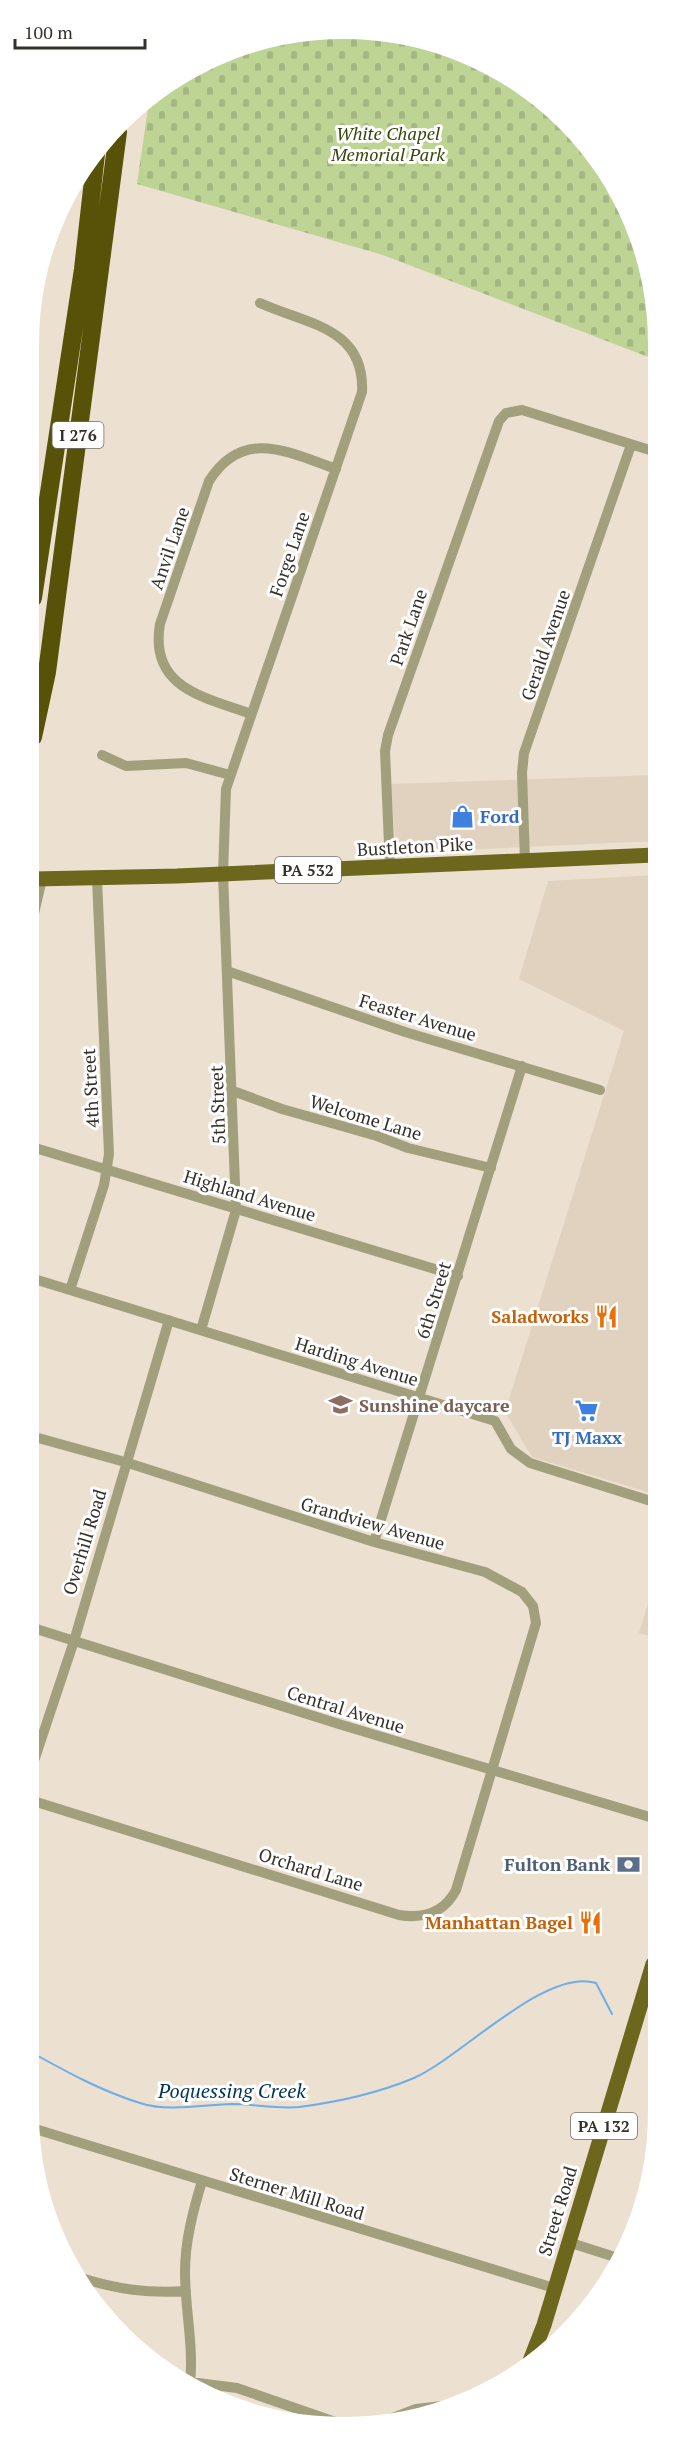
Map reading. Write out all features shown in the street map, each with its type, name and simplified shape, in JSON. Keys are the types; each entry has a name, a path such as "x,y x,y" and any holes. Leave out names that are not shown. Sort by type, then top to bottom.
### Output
{"highway":[{"name":"I 276","path":"39,709 47,672 117,141"},
{"name":"I 276","path":"39,559 83,269 94,168"}],"main road":[{"name":"Bustleton Pike","path":"39,879 98,879 648,855"},
{"name":"Street Road","path":"533,2350 648,1980"}],"street":[{"name":"Forge Lane","path":"224,874 224,803 230,775 362,392 358,360 346,342 337,334 260,303"},
{"name":"Park Lane","path":"390,867 385,751 388,735 499,422 512,410 522,410 631,445"},
{"path":"631,445 648,450"},
{"name":"Gerald Avenue","path":"525,861 522,773 524,753 631,445"},
{"name":"Anvil Lane","path":"251,714 186,690 171,676 159,654 160,624 209,481 231,456 243,451 267,447 280,449 336,469"},
{"path":"102,755 126,766 186,763 230,775"},
{"name":"5th Street","path":"201,1330 236,1210 224,874"},
{"name":"4th Street","path":"70,1290 107,1170 109,1142 98,879"},
{"name":"Feaster Avenue","path":"227,971 405,1032 600,1090"},
{"name":"6th Street","path":"374,1542 522,1066"},
{"name":"Welcome Lane","path":"233,1090 282,1109 377,1136 408,1148 491,1168"},
{"name":"Highland Avenue","path":"39,1149 458,1276"},
{"name":"Harding Avenue","path":"39,1280 495,1421 512,1449 530,1463 648,1500"},
{"name":"Overhill Road","path":"39,1746 74,1641 168,1320"},
{"name":"Grandview Avenue","path":"39,1438 125,1462 374,1542 485,1572 511,1584 530,1601 536,1614 535,1631 493,1771"},
{"name":"Central Avenue","path":"39,1630 493,1771 648,1817"},
{"name":"Orchard Lane","path":"39,1803 399,1915 418,1917 436,1912 454,1893 493,1771"},
{"name":"Sterner Mill Road","path":"40,2130 554,2288"},
{"path":"190,2376 191,2337 186,2291 190,2224 202,2181"},
{"path":"568,2242 612,2256"},
{"path":"89,2280 114,2288 144,2293 186,2291"},
{"path":"207,2385 237,2388 297,2413"}],"shaded area":[{"path":"648,775 648,841 396,853 391,784"},
{"path":"648,875 648,1492 532,1457 505,1412 624,1031 519,979 548,881"},
{"path":"648,1603 648,1636 639,1633"}],"green space":[{"name":"White Chapel Memorial Park","path":"344,39 403,45 441,55 478,70 529,102 559,128 597,174 617,209 638,265 645,304 648,357 383,255 137,184 148,111 174,90 227,62 284,45"}],"waterway":[{"name":"Poquessing Creek","path":"39,2056 97,2087 151,2106 173,2108 231,2104 299,2107 358,2096 414,2078 433,2068 504,2017 553,1988 576,1982 596,1983 612,2014"}],"place":[{"name":"Ford","path":"462,816"},
{"name":"Saladworks","path":"607,1316"},
{"name":"Sunshine daycare","path":"341,1405"},
{"name":"TJ Maxx","path":"587,1411"},
{"name":"Fulton Bank","path":"628,1864"},
{"name":"Manhattan Bagel","path":"591,1922"}]}
